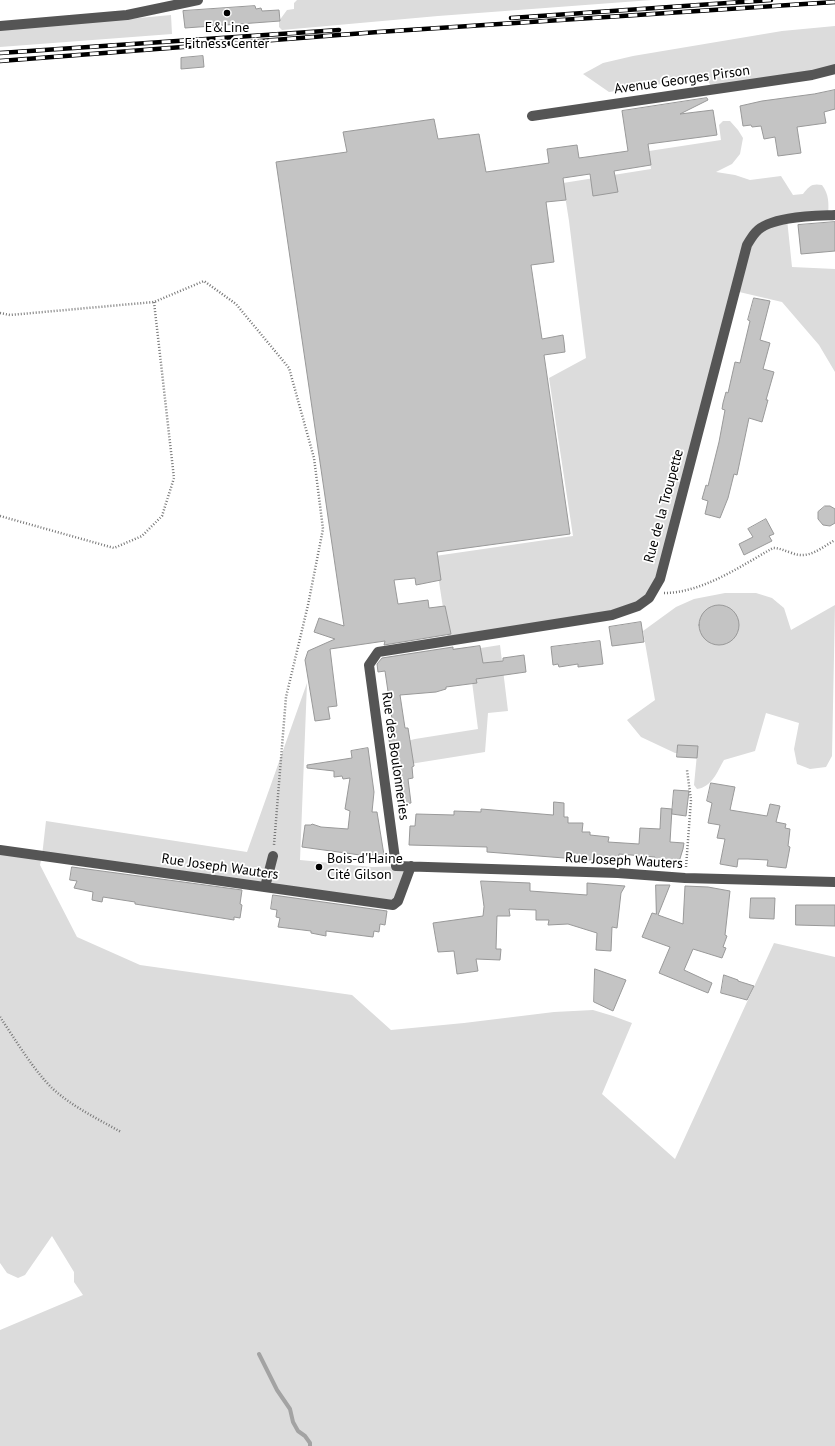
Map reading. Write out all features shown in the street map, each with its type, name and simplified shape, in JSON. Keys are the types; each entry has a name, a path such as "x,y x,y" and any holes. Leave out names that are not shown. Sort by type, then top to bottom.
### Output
{"street":[{"path":"0,26 127,15 198,0"},
{"name":"Avenue Georges Pirson","path":"532,116 812,75 835,69"},
{"name":"Rue de la Troupette","path":"378,652 612,615 638,606 649,598 660,579 747,245 757,230 773,222 787,218 835,214"},
{"name":"Rue des Boulonneries","path":"378,652 369,665 396,866"},
{"name":"Rue Joseph Wauters","path":"0,850 393,905 398,901 411,866"},
{"path":"265,887 273,856"},
{"name":"Rue Joseph Wauters","path":"396,866 618,873 685,878 835,882"}],"path":[{"path":"0,313 10,315 154,302 204,281 236,304 289,368 314,458 323,529 308,605 286,697 273,856"},
{"path":"0,516 114,548 142,536 162,516 174,478 154,302"},
{"path":"652,593 678,592 698,587 773,548 798,556 805,556 835,540"},
{"path":"685,878 691,800 687,770"},
{"path":"0,1017 42,1077 52,1088 69,1102 121,1132"}],"shaded area":[{"path":"297,0 652,0 438,16 282,30 279,27 279,21 287,10 294,9 294,3"},
{"path":"171,15 172,34 0,47 0,26 128,19"},
{"path":"835,26 835,69 712,90 707,77 609,92 583,74 603,63 633,56 782,31"},
{"path":"723,121 730,121 743,138 740,154 732,164 716,172 735,175 750,180 781,176 793,195 803,194 809,187 816,184 822,185 826,192 828,215 787,219 792,267 835,269 835,372 819,345 782,302 735,291 660,579 638,606 448,640 435,556 573,536 549,378 586,358 563,183 651,169 649,151 721,140 719,125"},
{"path":"725,593 756,593 772,598 784,608 791,630 835,605 832,756 826,767 810,769 797,764 794,749 799,723 766,713 755,751 724,760 710,782 702,788 697,789 694,785 697,754 675,753 641,737 627,720 655,700 643,631 676,607 694,599"},
{"path":"500,645 508,711 488,713 485,752 410,764 407,741 478,729 468,650"},
{"path":"307,683 300,860 372,867 411,866 398,901 42,856 46,821 247,852"},
{"path":"0,850 42,856 40,865 77,937 140,965 352,995 391,1030 554,1012 593,1010 632,1023 602,1094 675,1159 774,943 835,957 835,1446 0,1446 0,1330 83,1295 74,1282 74,1272 52,1236 25,1275 18,1278 7,1273 0,1263"}],"building":[{"path":"255,6 256,9 261,8 262,11 279,10 280,21 185,28 183,11"},
{"path":"203,56 204,67 181,69 181,58"},
{"path":"835,90 835,109 824,112 826,123 797,127 801,153 778,156 775,137 764,139 761,126 743,126 740,106 762,101"},
{"path":"707,98 708,100 680,114 713,110 717,135 648,144 651,165 614,171 618,192 593,196 590,174 563,178 566,200 546,202 554,262 531,265 542,339 563,335 565,352 544,355 570,534 437,552 441,580 416,585 415,578 394,580 398,604 428,600 429,608 445,606 451,634 384,645 385,641 330,649 337,706 328,707 330,719 315,721 305,660 308,651 335,639 314,632 319,618 344,626 276,162 347,152 343,132 434,119 438,139 479,134 486,172 549,163 547,149 577,145 579,158 628,151 622,111"},
{"path":"835,222 835,251 801,254 798,225"},
{"path":"754,298 770,301 760,340 770,343 763,369 774,372 766,400 768,400 762,422 749,418 737,475 734,474 728,498 720,518 705,514 708,501 702,499 706,485 708,486 719,442 725,410 722,409 723,403 726,392 728,393 735,362 740,363 750,321 748,320"},
{"path":"825,506 830,506 835,509 835,523 830,526 823,525 818,519 818,512"},
{"path":"766,519 774,534 769,536 772,541 744,555 739,544 753,537 748,529"},
{"path":"719,605 727,607 733,611 737,617 739,625 737,633 733,639 727,643 719,645 711,643 705,639 701,633 699,625 701,617 705,611 711,607"},
{"path":"641,622 644,642 612,646 609,627"},
{"path":"600,641 603,664 578,667 578,664 559,667 558,664 553,665 551,647"},
{"path":"480,646 483,663 503,661 503,658 524,655 526,672 476,679 477,683 446,687 446,689 436,692 400,695 405,728 408,728 414,766 412,767 413,778 408,779 411,803 399,805 386,720 392,719 385,671 378,672 377,664 382,658 453,647 453,649"},
{"path":"678,745 698,746 697,758 677,757"},
{"path":"368,748 374,792 372,812 377,812 384,855 360,855 302,847 305,825 312,824 321,827 348,829 350,811 345,809 350,778 343,779 342,776 334,777 334,771 307,768 307,765 352,758 351,751"},
{"path":"711,783 735,787 730,810 767,816 770,804 780,806 776,822 786,824 785,828 790,829 788,846 790,847 786,868 767,866 768,860 738,859 737,867 720,864 725,839 717,838 720,825 708,823 712,803 707,801"},
{"path":"674,790 689,791 686,816 672,814"},
{"path":"554,802 564,803 564,817 568,817 568,823 583,823 582,832 590,832 590,835 609,837 608,842 639,844 640,828 660,829 661,808 672,809 670,842 684,843 678,865 655,864 655,857 619,854 618,861 590,860 487,852 487,847 409,845 410,826 415,826 416,814 454,815 454,811 481,812 481,809 553,815"},
{"path":"72,867 242,890 240,918 234,917 234,920 135,904 135,902 103,897 102,902 92,900 93,892 74,888 77,881 70,880"},
{"path":"481,881 530,883 530,891 587,895 587,883 625,886 621,893 617,928 612,927 611,951 596,950 597,933 568,924 548,925 549,920 536,920 536,910 509,909 510,916 497,916 496,949 501,949 500,960 476,959 478,971 457,974 454,951 438,952 433,923 483,916 484,907"},
{"path":"656,885 670,885 658,915 683,924 685,886 708,887 730,891 725,935 727,936 723,947 726,948 722,958 693,949 684,970 712,983 708,993 659,973 670,947 642,937 652,913 656,914"},
{"path":"273,895 387,911 385,925 380,924 379,932 374,931 373,937 326,931 326,936 311,933 311,931 278,927 280,918 276,917 277,910 271,909"},
{"path":"751,898 775,898 774,919 750,918"},
{"path":"796,905 835,905 835,926 796,925"},
{"path":"595,969 626,980 613,1011 594,1002"},
{"path":"724,975 754,986 747,1000 721,993"}],"waterway":[{"path":"259,1354 277,1390 290,1409 293,1422 298,1431 305,1436 310,1443 310,1446"}],"railway":[{"path":"511,18 771,0"},
{"path":"0,61 378,32 835,2"},
{"path":"0,53 339,30"}],"place":[{"name":"E&Line Fitness Center","path":"227,13"},
{"name":"Bois-d'Haine Cité Gilson","path":"319,867"}]}
